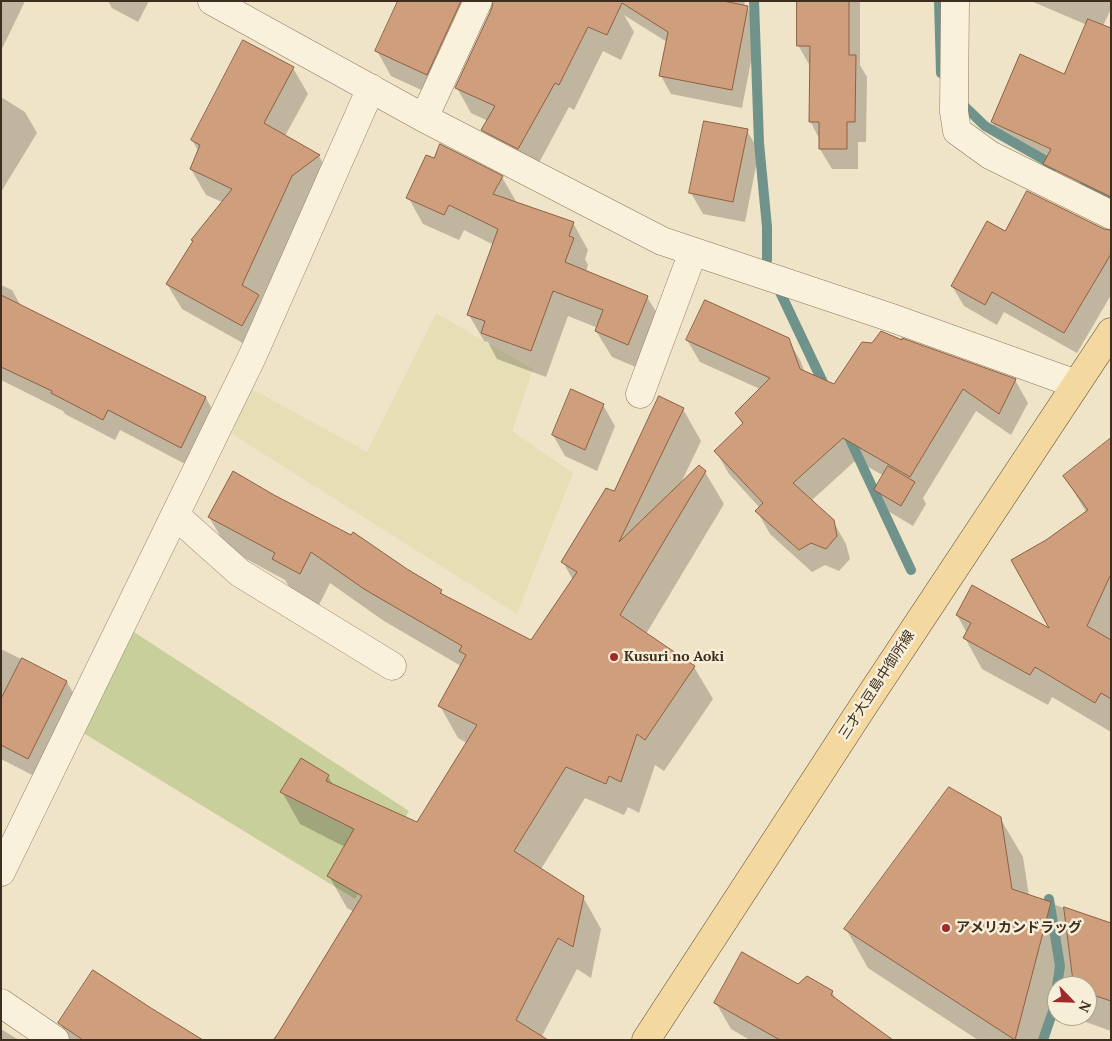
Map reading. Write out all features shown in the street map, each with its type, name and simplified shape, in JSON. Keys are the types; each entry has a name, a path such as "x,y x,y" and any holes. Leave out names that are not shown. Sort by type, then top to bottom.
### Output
{"main road":[{"name":"三才大豆島中御所線","path":"646,1040 1111,332"}],"street":[{"path":"212,1 424,118 662,242 892,318 1076,384"},
{"path":"424,118 478,1"},
{"path":"955,1 954,112 957,131 990,155 1111,215"},
{"path":"1,872 252,357 371,88"},
{"path":"640,394 693,252"},
{"path":"175,515 240,573 392,666"},
{"path":"1,1003 55,1040"}],"shaded area":[{"path":"436,313 533,369 512,431 573,473 517,614 232,434 250,388 367,452"}],"green space":[{"path":"134,632 409,811 355,899 80,731"}],"building":[{"path":"398,1 461,1 427,75 375,51"},
{"path":"493,1 723,1 748,6 732,90 659,76 668,32 622,3 607,35 588,27 559,85 555,83 518,149 481,130 495,106 455,88 492,8"},
{"path":"797,1 849,1 849,55 856,55 855,122 847,122 847,149 819,149 819,122 809,122 810,46 797,46"},
{"path":"1088,19 1111,28 1111,197 1043,164 1051,149 991,122 1020,54 1064,74"},
{"path":"243,40 294,67 264,123 320,155 292,176 242,285 259,295 242,326 166,284 193,241 191,240 232,189 190,169 200,145 191,140"},
{"path":"704,121 748,129 733,202 689,193"},
{"path":"440,144 503,176 493,194 574,222 569,236 574,238 565,262 648,296 628,345 595,331 603,310 553,291 531,351 481,333 485,321 467,315 498,229 449,205 444,215 406,198 426,155 434,158"},
{"path":"1027,191 1104,229 1111,230 1111,254 1064,333 992,292 985,305 951,286 987,221 1005,231"},
{"path":"1,295 206,397 181,448 108,410 103,420 51,393 52,391 1,367"},
{"path":"705,300 789,338 800,369 834,384 862,342 872,343 881,331 1016,379 999,414 963,389 910,477 843,438 793,483 834,520 837,536 826,549 811,543 799,550 755,511 763,503 714,451 743,423 735,413 770,378 686,340"},
{"path":"571,389 604,404 585,450 552,435"},
{"path":"659,396 684,408 619,542 699,465 706,471 620,615 695,666 645,740 637,734 621,782 609,776 606,784 566,767 514,851 584,896 573,947 558,938 516,1020 548,1040 274,1040 362,896 327,876 354,829 280,792 301,758 329,775 326,781 417,822 477,725 438,706 466,655 459,651 462,646 364,589 311,552 300,574 272,559 275,553 208,517 233,471 274,495 351,535 353,532 407,569 442,590 440,593 531,640 577,572 561,562 606,488 614,491"},
{"path":"1111,438 1111,574 1087,626 1111,640 1111,699 1101,693 1095,703 1035,667 1030,675 963,638 971,623 956,615 972,585 1049,628 1011,560 1046,540 1088,510 1063,476"},
{"path":"888,466 915,482 901,506 874,490"},
{"path":"22,658 67,681 28,759 1,745 1,699"},
{"path":"949,787 1001,817 1012,889 1051,902 1015,1040 844,929"},
{"path":"1064,907 1111,923 1111,1001 1097,996 1097,976 1073,976"},
{"path":"742,952 798,984 807,976 833,991 831,995 893,1040 780,1040 714,1003"},
{"path":"93,970 203,1040 83,1040 58,1023"}],"waterway":[{"path":"754,1 759,143 767,227 767,260"},
{"path":"939,1 941,73"},
{"path":"958,100 985,126 1055,166"},
{"path":"1085,183 1111,198"},
{"path":"780,292 827,391"},
{"path":"846,431 911,570"},
{"path":"1049,899 1060,966 1058,976"},
{"path":"1043,1040 1048,1026"}],"place":[{"name":"Kusuri no Aoki","path":"614,657"},
{"name":"アメリカンドラッグ","path":"946,928"}]}
